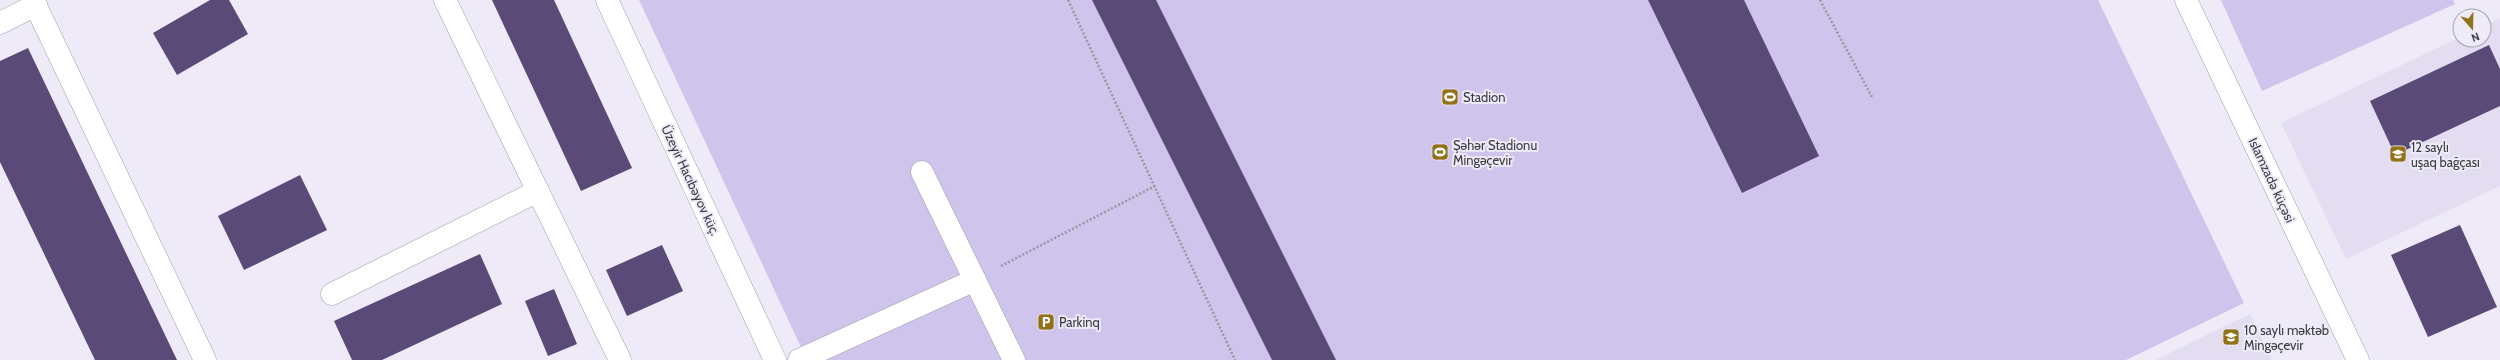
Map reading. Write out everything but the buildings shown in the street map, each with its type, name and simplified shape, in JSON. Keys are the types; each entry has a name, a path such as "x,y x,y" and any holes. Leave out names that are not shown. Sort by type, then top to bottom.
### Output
{"street":[{"path":"446,0 620,360"},
{"name":"Üzeyir Hacıbəyov küç.","path":"607,0 775,360"},
{"name":"Islamzadə küçəsi","path":"2186,0 2358,360"},
{"path":"0,23 34,3 205,360"},
{"path":"922,172 1014,360"},
{"path":"332,294 538,191"},
{"path":"799,360 975,280"}],"path":[{"path":"1068,0 1235,360"},
{"path":"1820,0 1872,97"},
{"path":"975,280 1155,186"}],"shaded area":[{"name":"Şəhər Stadionu Mingəçevir","path":"639,0 2098,0 2244,303 2126,360 807,360"},
{"path":"2221,0 2453,0 2455,4 2262,91"},
{"name":"12 saylı uşaq bağçası","path":"2500,18 2500,186 2346,259 2281,123 2452,41 2452,48 2492,48 2492,22"},
{"name":"10 saylı məktəb Mingəçevir","path":"2250,314 2272,360 2155,360"}],"place":[{"name":"Stadion","path":"1450,97"},
{"name":"Şəhər Stadionu Mingəçevir","path":"1440,152"},
{"name":"12 saylı uşaq bağçası","path":"2398,154"},
{"name":"Parkinq","path":"1046,322"},
{"name":"10 saylı məktəb Mingəçevir","path":"2231,337"}]}
